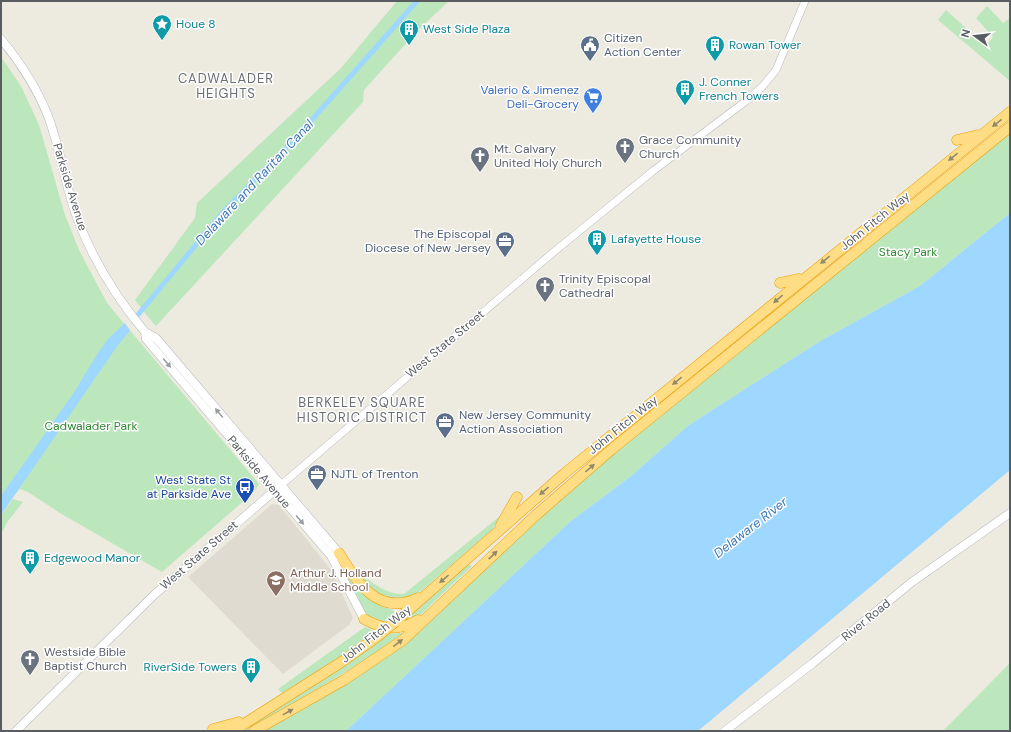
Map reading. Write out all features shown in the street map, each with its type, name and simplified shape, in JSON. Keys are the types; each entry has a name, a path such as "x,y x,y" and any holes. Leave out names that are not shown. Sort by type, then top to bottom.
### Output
{"highway":[{"name":"John Fitch Way","path":"232,731 343,661 378,636 565,473 808,274 1010,112"},
{"name":"John Fitch Way","path":"254,731 344,680 385,653 432,613 536,515 612,449 1010,127"},
{"path":"957,140 984,133"},
{"path":"780,283 790,282 808,274"},
{"path":"494,535 517,497"},
{"path":"339,553 358,580 380,601 392,604 402,604 428,592"},
{"path":"364,619 380,627 393,629 408,626 420,619 462,585"},
{"path":"214,729 234,724 274,705"}],"main road":[{"name":"Parkside Avenue","path":"1,39 19,62 42,101 53,132 73,207 100,270 119,300 144,332 156,338 278,487 331,556 364,619"},
{"name":"Parkside Avenue","path":"278,487 339,553"},
{"name":"West State Street","path":"16,731 154,595 278,487"},
{"name":"River Road","path":"726,731 813,663 912,582 1010,513"}],"street":[{"name":"West State Street","path":"278,487 549,256 653,171 746,101 762,87 776,70 805,1"}],"shaded area":[{"name":"Arthur J. Holland Middle School","path":"272,504 279,505 332,571 353,618 349,625 283,674 188,577"}],"green space":[{"path":"397,1 449,1 418,30 364,90 363,102 156,326 135,300 195,218 197,203 341,68"},
{"path":"987,6 1003,23 1010,18 1010,81 938,20 946,10 986,46 993,37 976,18"},
{"name":"Cadwalader Park","path":"1,57 21,86 39,125 65,215 79,250 107,303 259,484 254,492 162,572 60,513 28,492 20,489 1,507"},
{"name":"Stacy Park","path":"1010,127 1010,213 920,286 822,340 689,425 630,477 571,521 346,731 254,731 385,653 536,515"},
{"path":"13,499 23,502 8,521 1,534 1,515"},
{"path":"505,512 492,530 422,590 407,599 382,598 367,587 348,564 381,588 404,594"},
{"path":"468,564 472,566 416,619 398,626"},
{"path":"340,565 373,602 393,610 395,613 381,624 366,616"},
{"path":"365,627 374,631 332,663 282,693 278,689"},
{"path":"403,633 365,660 326,684 246,731 240,731 387,634"},
{"path":"1010,662 1010,731 943,731 1008,665"}],"water":[{"name":"Delaware River","path":"1010,213 1010,470 698,731 346,731 571,521 630,477 689,425 822,340 920,286"},
{"path":"138,308 144,314 118,345 1,515 1,496 73,394 108,339"}],"pier":[{"path":"136,306 146,316 132,333 124,322"}],"waterway":[{"name":"Delaware and Raritan Canal","path":"137,316 223,212 293,141 417,1"}],"place":[{"name":"Houe 8","path":"162,41"},
{"name":"West Side Plaza","path":"409,46"},
{"name":"Citizen Action Center","path":"590,62"},
{"name":"Rowan Tower","path":"715,62"},
{"name":"J. Conner French Towers","path":"685,106"},
{"name":"Valerio & Jimenez Deli-Grocery","path":"593,114"},
{"name":"Grace Community Church","path":"625,164"},
{"name":"Mt. Calvary United Holy Church","path":"480,173"},
{"name":"Lafayette House","path":"597,256"},
{"name":"The Episcopal Diocese of New Jersey","path":"505,258"},
{"name":"Trinity Episcopal Cathedral","path":"545,303"},
{"name":"New Jersey Community Action Association","path":"445,439"},
{"name":"NJTL of Trenton","path":"317,491"},
{"name":"West State St at Parkside Ave","path":"245,504"},
{"name":"Edgewood Manor","path":"30,575"},
{"name":"Arthur J. Holland Middle School","path":"276,597"},
{"name":"Westside Bible Baptist Church","path":"30,676"},
{"name":"RiverSide Towers","path":"251,684"}],"district":[{"name":"CADWALADER HEIGHTS","path":"226,86"},
{"name":"BERKELEY SQUARE HISTORIC DISTRICT","path":"362,410"}]}
